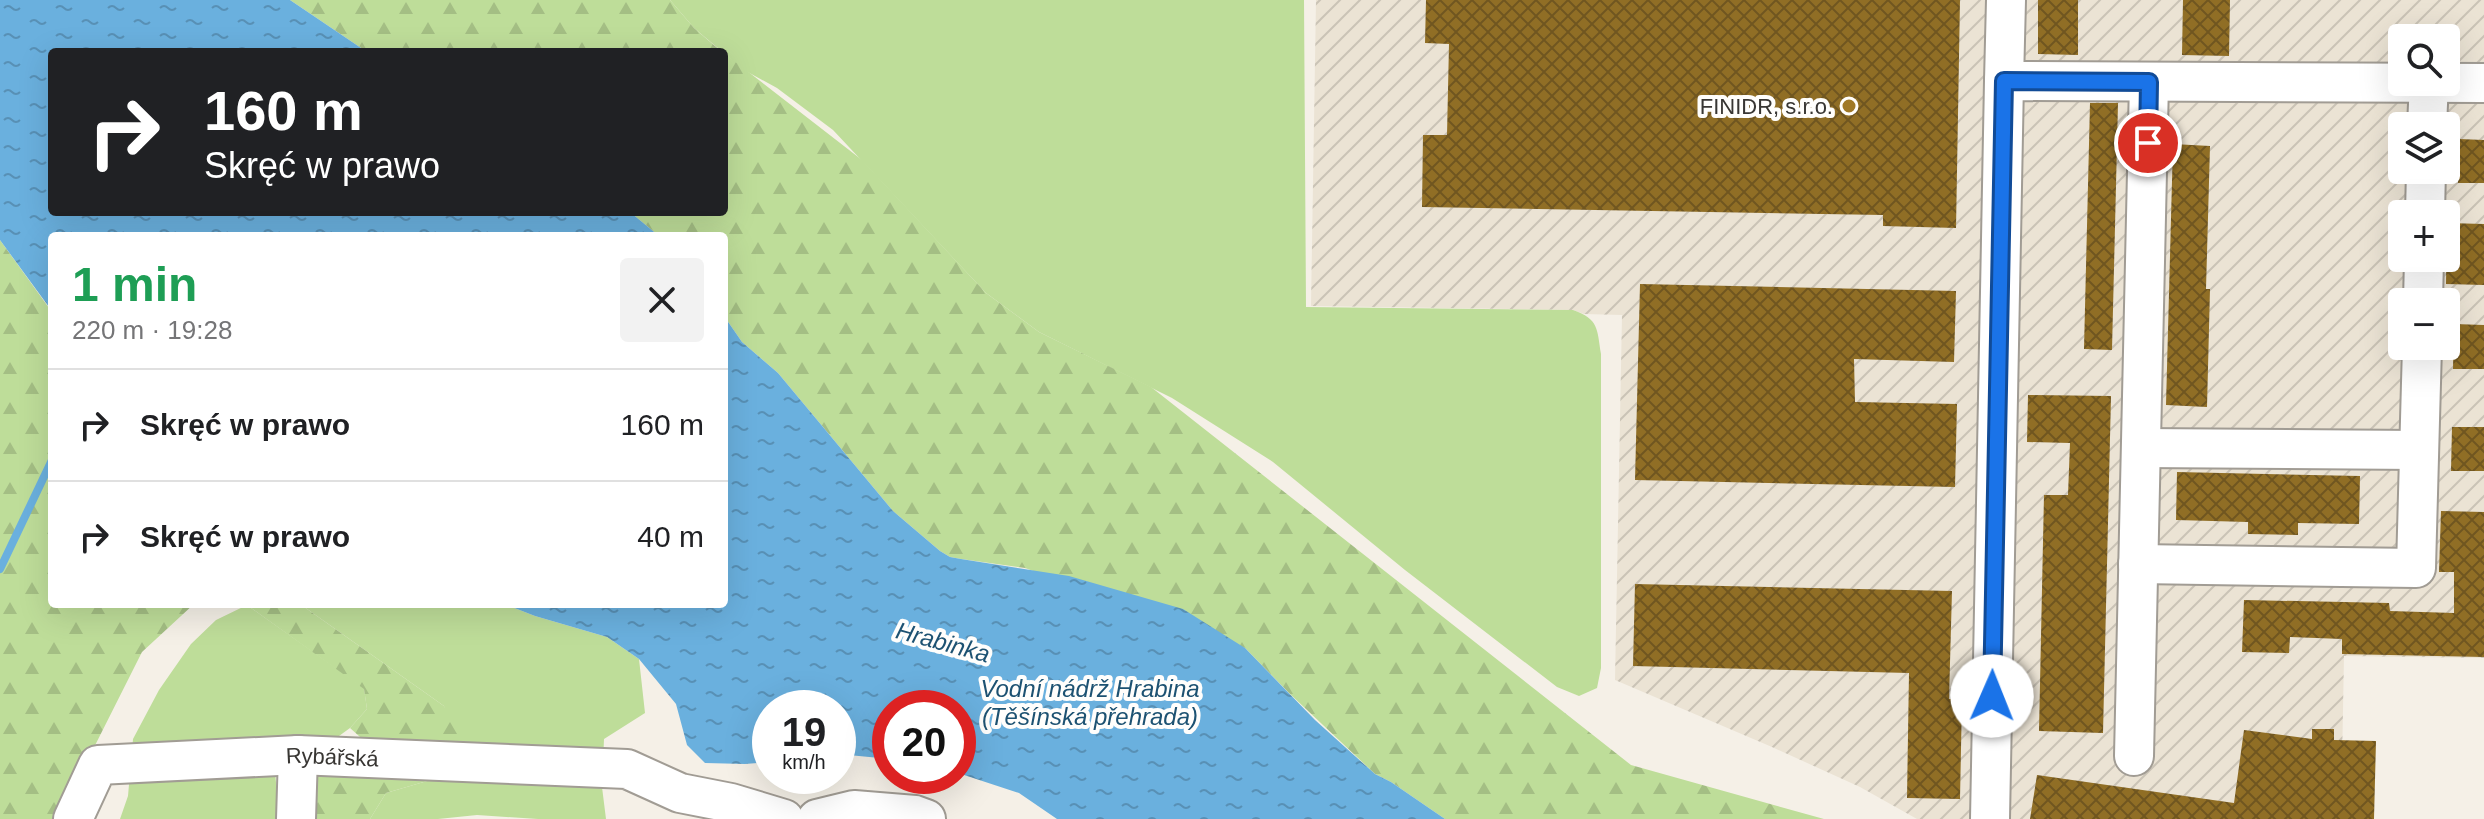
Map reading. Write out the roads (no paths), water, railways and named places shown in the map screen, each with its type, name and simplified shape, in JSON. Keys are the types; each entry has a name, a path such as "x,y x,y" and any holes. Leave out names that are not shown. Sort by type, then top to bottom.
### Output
{"street":[{"path":"1990,819 2006,0"},
{"path":"2004,81 2388,82"},
{"path":"2134,756 2149,82"},
{"path":"2460,83 2484,83"},
{"path":"2138,564 2416,568 2422,360"},
{"path":"2141,448 2419,450"},
{"path":"296,819 298,755"},
{"name":"Rybářská","path":"73,819 98,765 298,755 627,769 680,793 731,803 784,819"},
{"path":"817,819 854,810 915,815 926,819"}],"water":[{"path":"0,0 290,0 361,48 48,48 48,216 635,216 654,232 48,232 48,306 0,240"},
{"name":"Vodní nádrž Hrabina (Těšínská přehrada)","path":"728,322 742,342 778,373 893,511 940,551 950,557 1069,576 1183,609 1245,648 1315,720 1375,774 1445,819 1057,819 1019,793 976,779 976,690 872,690 872,757 856,756 856,690 752,690 752,763 705,763 687,745 676,704 639,659 607,637 514,608 728,608"}],"waterway":[{"path":"0,569 48,468"}],"place":[{"name":"FINIDR, s.r.o.","path":"1849,106"}],"water label":[{"name":"Hrabinka","path":"943,642"}]}
